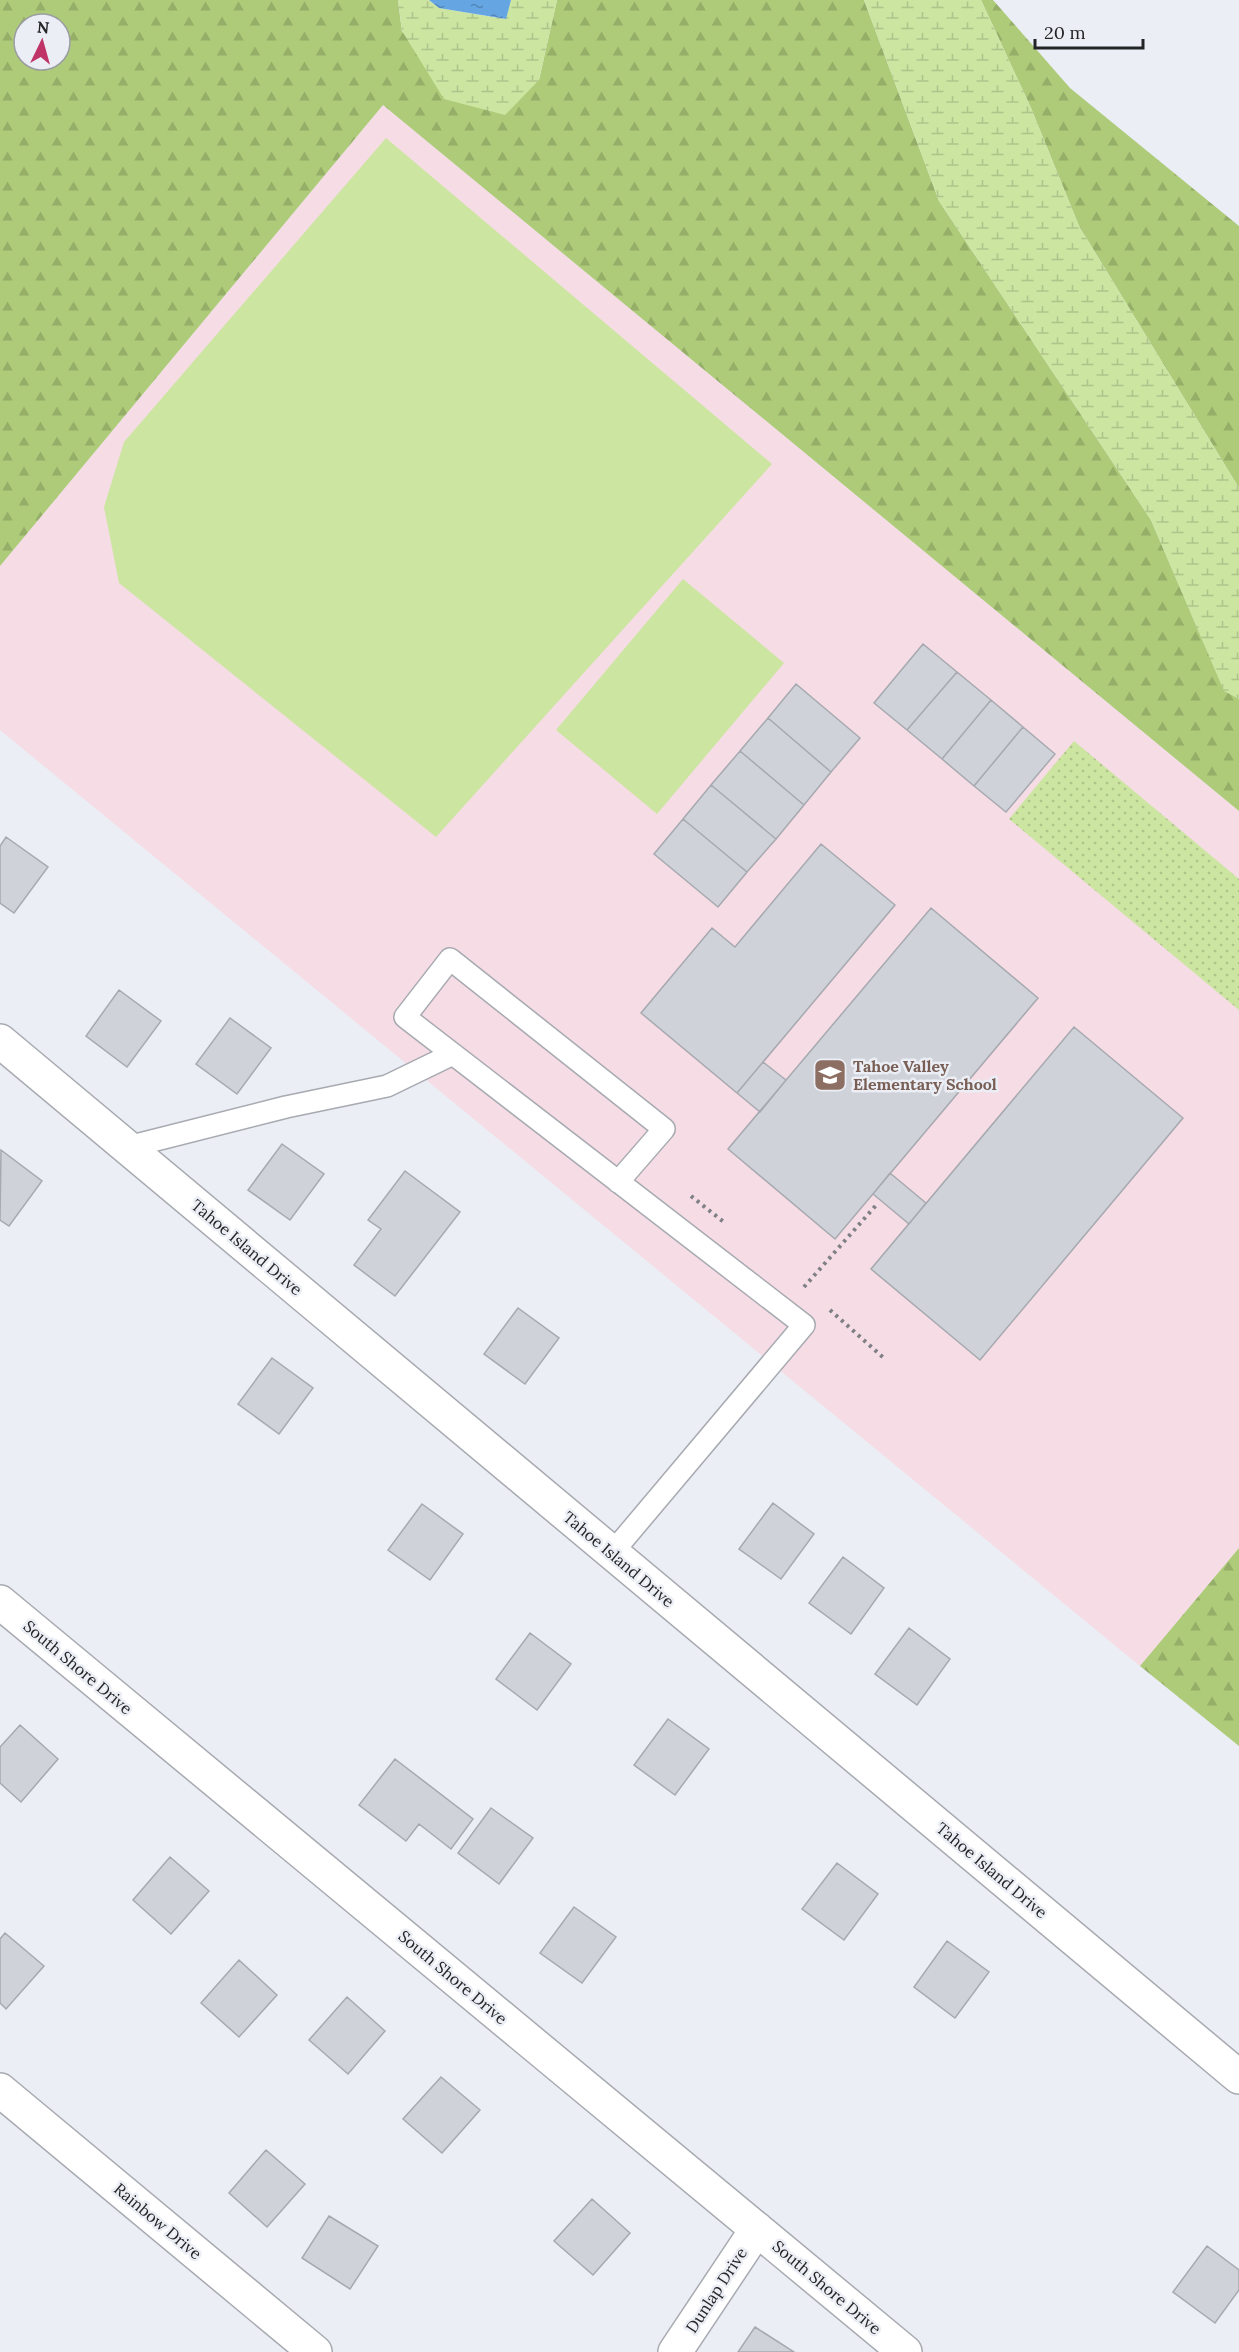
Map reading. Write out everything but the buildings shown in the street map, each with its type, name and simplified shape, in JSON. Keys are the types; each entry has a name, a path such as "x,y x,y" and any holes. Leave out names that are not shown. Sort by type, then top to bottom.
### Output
{"street":[{"name":"Tahoe Island Drive","path":"0,1041 1239,2077"},
{"name":"South Shore Drive","path":"0,1602 905,2352"},
{"name":"Rainbow Drive","path":"0,2090 315,2352"},
{"name":"Dunlap Drive","path":"675,2352 757,2229"}],"lane":[{"path":"612,1553 804,1325 618,1182 405,1017 450,959 664,1129 618,1182"},
{"path":"128,1147 286,1107 387,1086 453,1054"}],"path":[{"path":"804,1287 878,1203"}],"shaded area":[{"name":"Tahoe Valley Elementary School","path":"383,105 1239,811 1239,1548 1140,1666 0,730 0,566"}],"green space":[{"path":"0,0 398,0 402,32 539,80 557,0 864,0 939,201 1151,520 1224,690 1239,699 1239,811 383,105 0,566"},
{"path":"398,0 429,0 439,8 505,19 511,0 557,0 539,80 505,115 444,99 402,31"},
{"path":"864,0 981,0 1031,108 1079,226 1239,488 1239,699 1224,691 1151,520 939,201"},
{"path":"981,0 993,0 1070,88 1239,226 1239,488 1079,226 1031,108"},
{"path":"386,138 772,464 436,837 119,583 104,507 124,442"},
{"path":"683,579 784,663 657,814 556,730"},
{"path":"1074,741 1239,879 1239,1010 1009,819"},
{"path":"1239,1548 1239,1746 1140,1666"}],"water":[{"path":"429,0 511,0 506,19 439,8"}],"place":[{"name":"Tahoe Valley Elementary School","path":"830,1075"}]}
